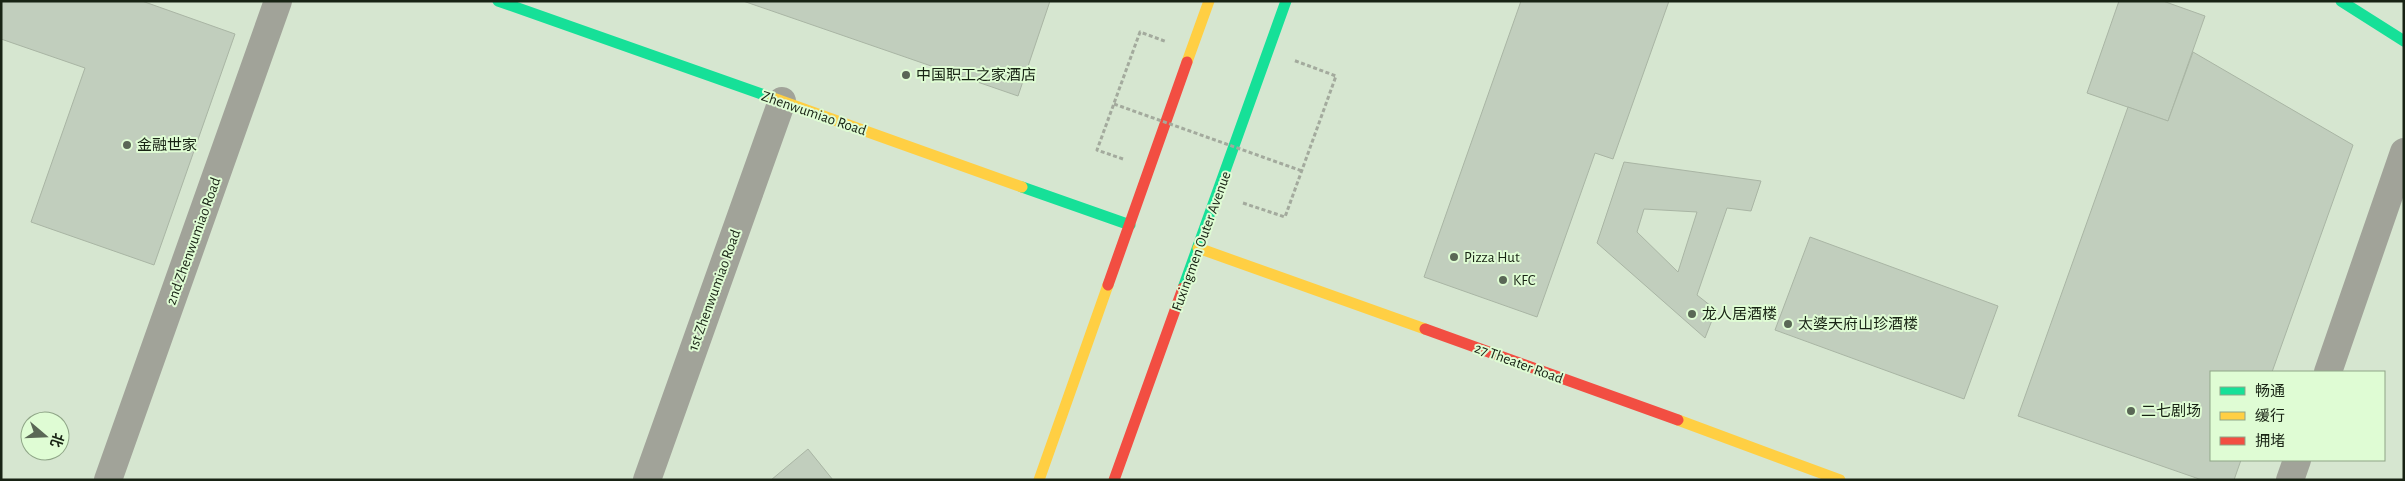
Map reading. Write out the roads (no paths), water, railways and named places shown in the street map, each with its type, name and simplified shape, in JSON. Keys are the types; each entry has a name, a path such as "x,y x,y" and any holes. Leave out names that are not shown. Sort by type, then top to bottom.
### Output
{"main road":[{"name":"Zhenwumiao Road","path":"498,1 1130,224"},
{"path":"1039,480 1208,1"},
{"name":"Fuxingmen Outer Avenue","path":"1114,480 1286,1"},
{"path":"2341,1 2404,41"},
{"name":"27 Theater Road","path":"1198,248 1715,433 1840,480"}],"street":[{"name":"2nd Zhenwumiao Road","path":"108,480 278,1"},
{"name":"1st Zhenwumiao Road","path":"647,480 782,101"},
{"path":"2328,371 2404,152"},
{"path":"2290,480 2297,461"}],"place":[{"name":"中国职工之家酒店","path":"906,75"},
{"name":"金融世家","path":"127,145"},
{"name":"Pizza Hut","path":"1454,257"},
{"name":"KFC","path":"1503,280"},
{"name":"龙人居酒楼","path":"1692,314"},
{"name":"太婆天府山珍酒楼","path":"1788,324"},
{"name":"二七剧场","path":"2131,411"}]}
